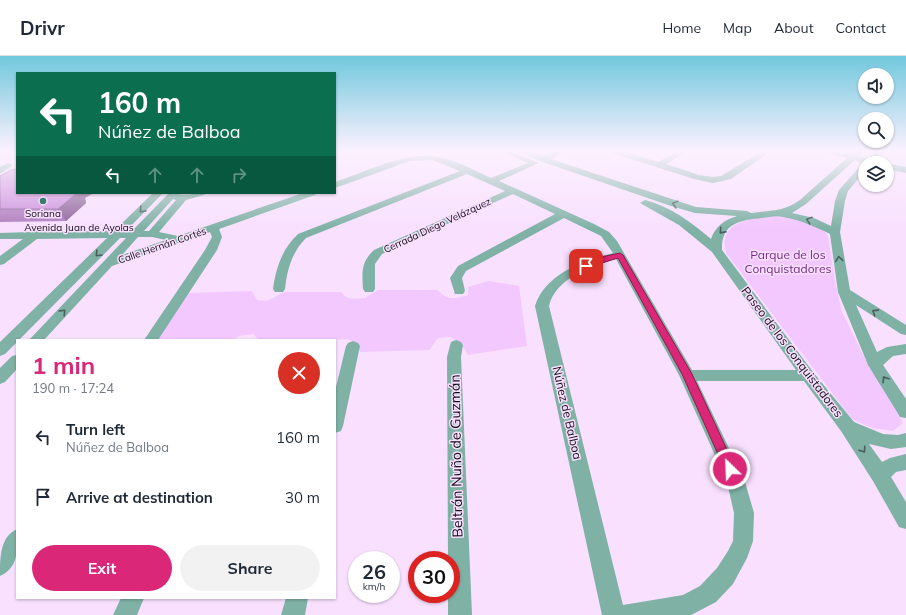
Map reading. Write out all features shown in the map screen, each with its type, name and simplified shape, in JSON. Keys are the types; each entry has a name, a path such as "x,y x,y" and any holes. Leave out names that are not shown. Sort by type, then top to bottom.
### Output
{"street":[{"path":"336,185 357,177"},
{"path":"279,289 282,267 295,243 302,236 452,177"},
{"path":"482,177 605,234 613,243 687,374 736,482 744,513 743,541 736,558 725,576 708,594 685,606 627,615"},
{"path":"491,181 500,177"},
{"name":"Paseo de los Conquistadores","path":"580,177 650,205 677,218 699,232 716,250 808,376 847,426 880,475 906,520"},
{"path":"590,177 695,210 756,214 781,213 810,220 835,232"},
{"path":"697,177 713,180 728,177"},
{"path":"781,213 795,208 831,177"},
{"path":"856,177 844,190 840,201 835,232 844,292 875,365 906,412"},
{"name":"Cerrada Diego Velázquez","path":"370,289 367,265 369,260 378,252 512,191"},
{"path":"0,351 157,194"},
{"path":"37,339 110,263 148,230 176,196 193,194"},
{"name":"Calle Hernán Cortés","path":"110,263 309,194"},
{"path":"677,218 696,218 699,214 695,210"},
{"path":"459,291 456,278 462,269 563,214"},
{"path":"716,250 717,237 725,227 737,219 756,214"},
{"path":"0,262 33,235 52,226"},
{"name":"Avenida Juan de Ayolas","path":"0,227 52,226 122,230"},
{"name":"Calle Hernán Cortés","path":"152,339 211,250 217,237 214,228"},
{"name":"Avenida Juan de Ayolas","path":"0,236 148,230 178,239"},
{"name":"Núñez de Balboa","path":"614,615 542,306 545,295 558,283 594,262 620,255"},
{"path":"844,292 906,332"},
{"name":"Beltrán Nuño de Guzmán","path":"456,345 454,357 460,615"},
{"path":"336,422 353,346"},
{"path":"875,365 883,354 890,351 906,349"},
{"path":"0,378 16,361"},
{"path":"687,374 808,376"},
{"name":"Paseo de los Conquistadores","path":"847,426 881,441 893,442 906,440"},
{"path":"880,475 890,466 906,462"},
{"path":"0,565 16,541"},
{"path":"125,615 133,599"},
{"path":"293,615 297,599"}],"green space":[{"name":"Parque de los Conquistadores","path":"776,215 801,219 821,227 828,236 835,282 842,312 866,361 903,423 893,431 872,428 852,419 726,253 725,240 727,233 732,228 746,221"},
{"path":"489,281 519,286 527,346 468,355 462,345 451,337 438,338 429,350 360,352 357,343 347,339 258,339 253,334 239,336 234,339 154,339 186,293 252,291 257,300 267,301 284,292 341,292 346,297 354,299 365,298 378,290 437,290 445,296 455,298 468,295 468,287"}],"building":[{"path":"0,177 16,177 16,194 76,194 58,209 0,209"}],"place":[{"name":"Soriana","path":"43,201"}],"route":[{"path":"586,266 603,259 620,255 687,374 730,469"}]}
